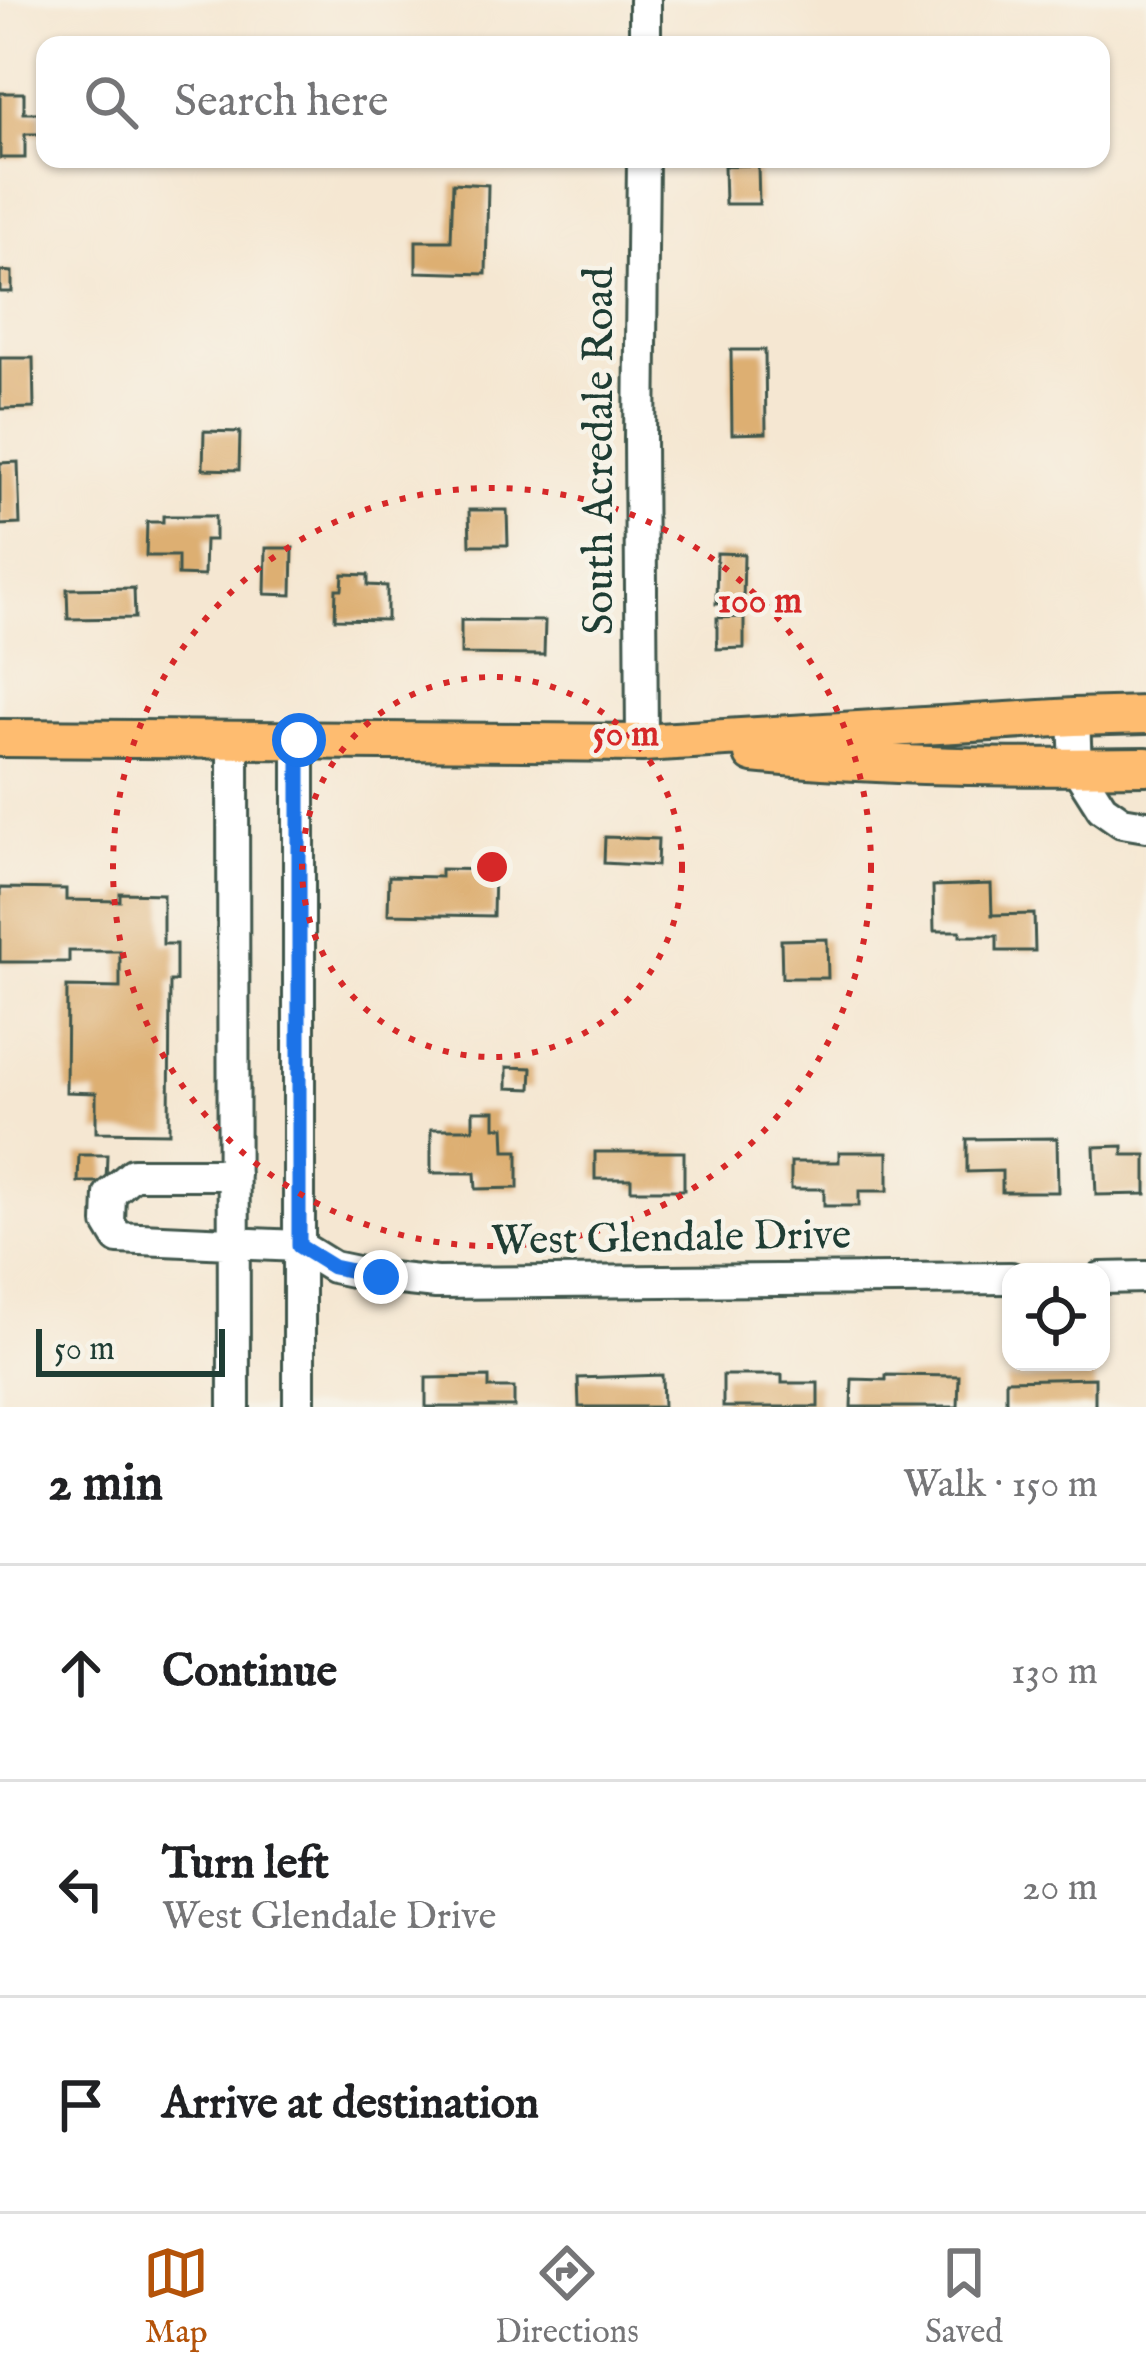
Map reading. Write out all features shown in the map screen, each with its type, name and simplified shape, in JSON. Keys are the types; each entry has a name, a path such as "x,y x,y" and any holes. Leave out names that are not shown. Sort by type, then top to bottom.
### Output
{"main road":[{"path":"0,738 642,743 1146,715"},
{"path":"642,743 820,760 988,768 1146,766"}],"street":[{"path":"645,0 645,36"},
{"name":"South Acredale Road","path":"642,743 643,168"},
{"path":"1074,717 1076,767 1102,808 1122,822 1146,826"},
{"path":"232,740 234,1407"},
{"path":"299,740 299,1407"},
{"path":"234,1174 133,1174 110,1194 109,1223 118,1238 299,1246"},
{"name":"West Glendale Drive","path":"299,1246 333,1267 436,1283 1002,1278"},
{"path":"1110,1278 1146,1277"}],"building":[{"path":"0,93 24,93 24,113 36,113 36,134 25,134 25,158 0,158"},
{"path":"724,168 758,168 759,204 725,204"},
{"path":"453,183 488,185 486,274 416,272 416,241 451,241"},
{"path":"0,271 12,272 12,292 0,292"},
{"path":"731,350 765,350 766,433 732,434"},
{"path":"0,358 33,358 34,408 0,409"},
{"path":"204,431 240,432 239,470 203,469"},
{"path":"18,462 20,524 0,525 0,463"},
{"path":"469,510 507,510 508,545 470,545"},
{"path":"163,516 215,516 215,540 205,540 204,576 178,575 178,556 146,556 147,522 163,522"},
{"path":"266,548 293,548 292,595 265,594"},
{"path":"717,553 744,554 743,604 716,604"},
{"path":"343,574 368,575 368,585 387,586 387,620 335,619 336,589 342,589"},
{"path":"134,588 135,618 68,619 67,589"},
{"path":"744,617 744,648 717,649 717,618"},
{"path":"461,620 545,621 544,655 461,654"},
{"path":"605,837 658,839 657,866 604,863"},
{"path":"441,869 494,870 493,916 388,914 389,876 441,877"},
{"path":"991,884 992,915 1034,914 1035,951 997,951 997,936 934,931 933,886"},
{"path":"0,888 66,889 66,900 120,901 120,893 163,894 163,944 176,944 176,981 170,981 169,1133 96,1132 96,1093 66,1092 67,987 120,988 120,951 69,951 69,962 0,962"},
{"path":"827,939 828,978 782,978 781,940"},
{"path":"507,1067 532,1068 531,1089 507,1088"},
{"path":"473,1111 495,1111 495,1127 504,1127 505,1151 518,1151 518,1188 476,1189 475,1173 431,1173 431,1129 473,1129"},
{"path":"1057,1138 1058,1192 1002,1192 1002,1171 967,1172 967,1139"},
{"path":"1123,1146 1123,1155 1146,1155 1146,1194 1096,1195 1094,1147"},
{"path":"595,1152 684,1152 684,1190 631,1190 631,1179 595,1179"},
{"path":"839,1152 888,1152 888,1191 859,1191 859,1206 824,1206 824,1189 791,1189 791,1162 839,1162"},
{"path":"79,1155 107,1155 106,1182 78,1182"},
{"path":"662,1375 663,1407 579,1407 578,1378"},
{"path":"723,1375 782,1375 782,1383 818,1383 818,1407 723,1407"},
{"path":"886,1375 959,1376 958,1407 851,1407 852,1379 886,1380"},
{"path":"489,1377 489,1388 514,1388 514,1407 426,1407 426,1378"},
{"path":"1095,1378 1095,1407 1006,1407 1006,1380"}],"route":[{"path":"299,740 299,1246 333,1267 381,1277"}]}
